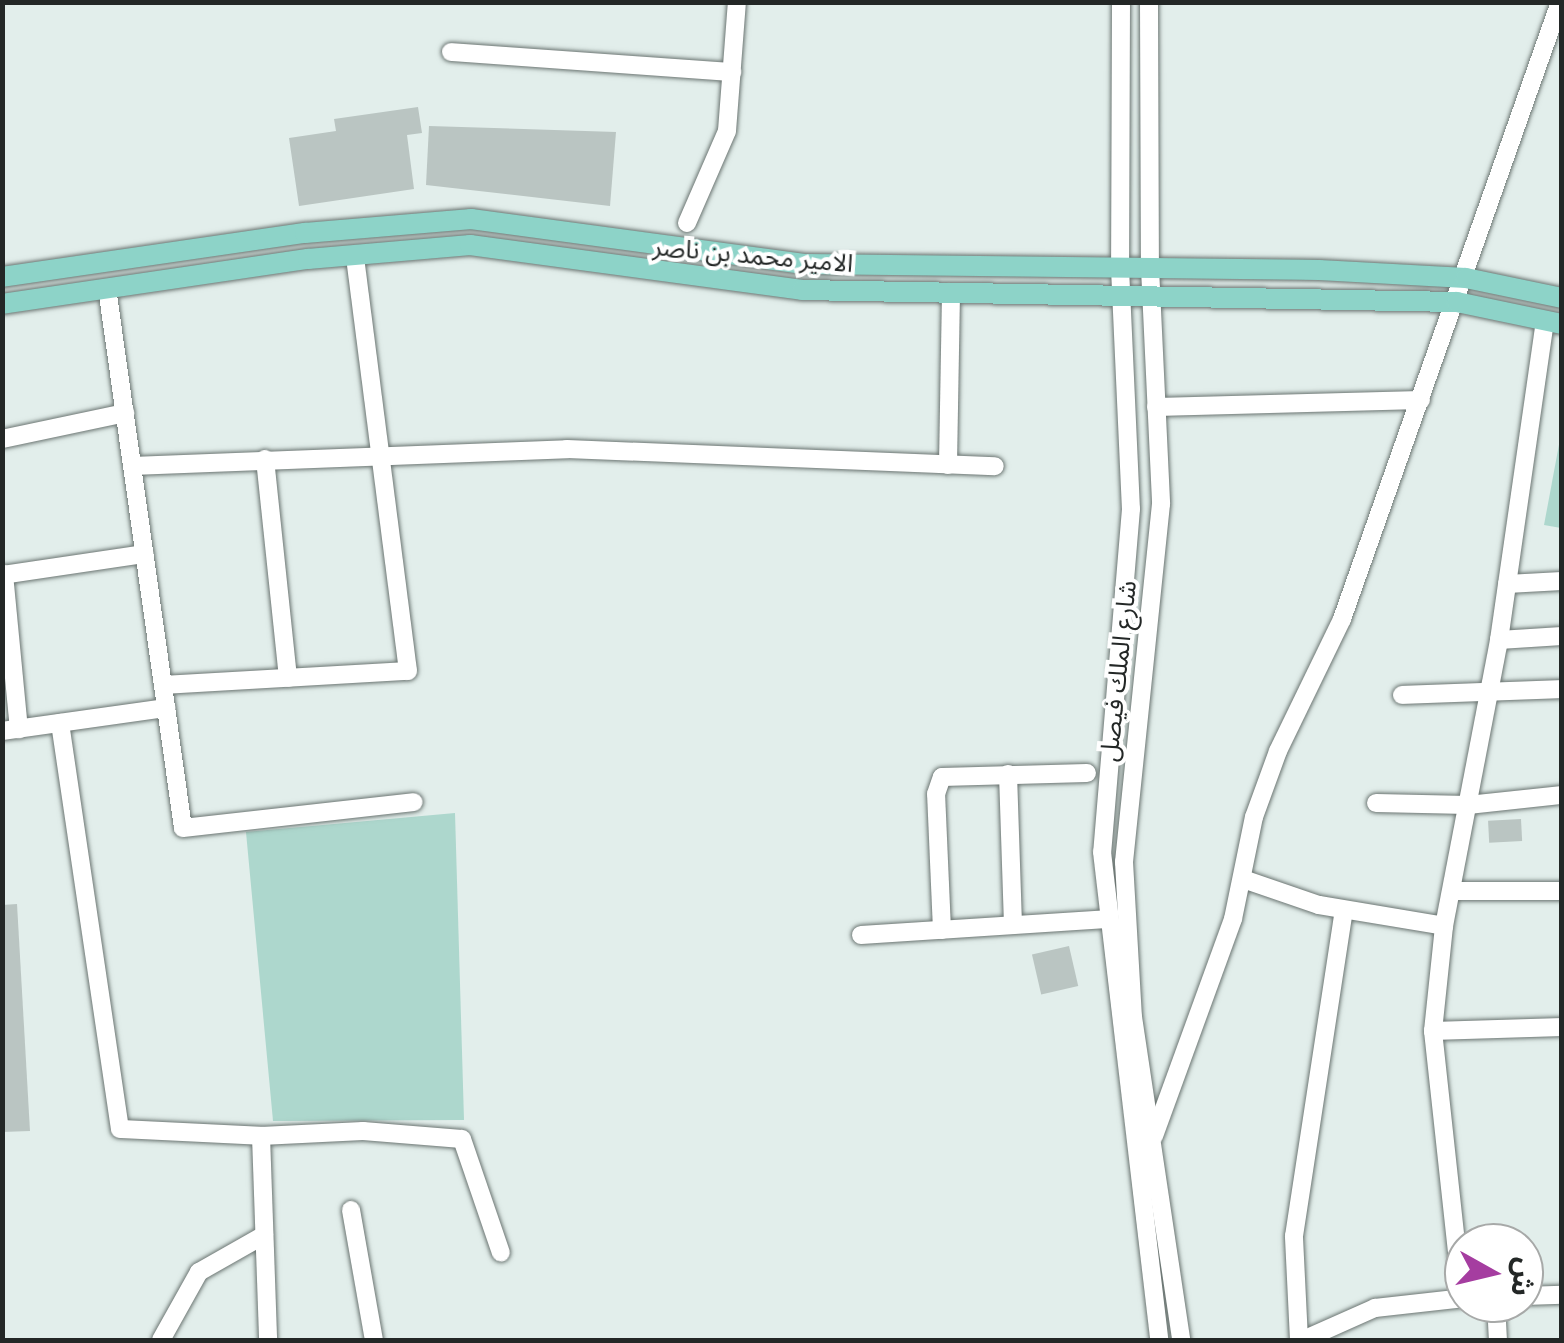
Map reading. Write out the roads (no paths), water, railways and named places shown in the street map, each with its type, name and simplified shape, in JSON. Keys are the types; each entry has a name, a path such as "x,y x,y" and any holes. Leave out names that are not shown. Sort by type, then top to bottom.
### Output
{"main road":[{"name":"الامير محمد بن ناصر","path":"2,277 305,233 471,219 804,264 1150,268 1466,278 1562,298"},
{"name":"الامير محمد بن ناصر","path":"2,304 355,255 470,245 802,290 1457,302 1554,323"}],"street":[{"path":"687,222 727,131 737,2"},
{"name":"شارع الملك فيصل","path":"1122,2 1120,268 1131,509 1102,852 1106,919 1159,1340"},
{"name":"شارع الملك فيصل","path":"1149,2 1150,268 1161,504 1124,862 1134,1016 1181,1340"},
{"path":"1152,1141 1243,879 1254,817 1278,751 1342,619 1466,278 1560,2"},
{"path":"451,52 732,72"},
{"path":"163,685 408,671 355,255"},
{"path":"107,288 183,828 414,802"},
{"path":"948,464 951,292"},
{"path":"1455,1223 1434,1031 1444,926 1554,323"},
{"path":"1156,407 1422,400"},
{"path":"2,440 124,414"},
{"path":"132,466 568,449 995,466"},
{"path":"266,459 288,678"},
{"path":"144,554 3,574 10,730 166,708"},
{"path":"1507,584 1562,581"},
{"path":"1499,640 1562,636"},
{"path":"1402,695 1562,689"},
{"path":"60,723 120,1129 261,1136 363,1131 462,1139 502,1253"},
{"path":"942,930 938,784 950,775 1087,773"},
{"path":"1008,774 1013,925"},
{"path":"1376,803 1468,805 1562,795"},
{"path":"1243,879 1344,910 1444,926"},
{"path":"1452,891 1562,892"},
{"path":"1344,910 1294,1236 1301,1340 1376,1308 1444,1300"},
{"path":"862,935 1106,919"},
{"path":"1434,1031 1562,1027"},
{"path":"261,1136 268,1340"},
{"path":"351,1210 374,1340"},
{"path":"160,1340 199,1272 264,1235"}]}
